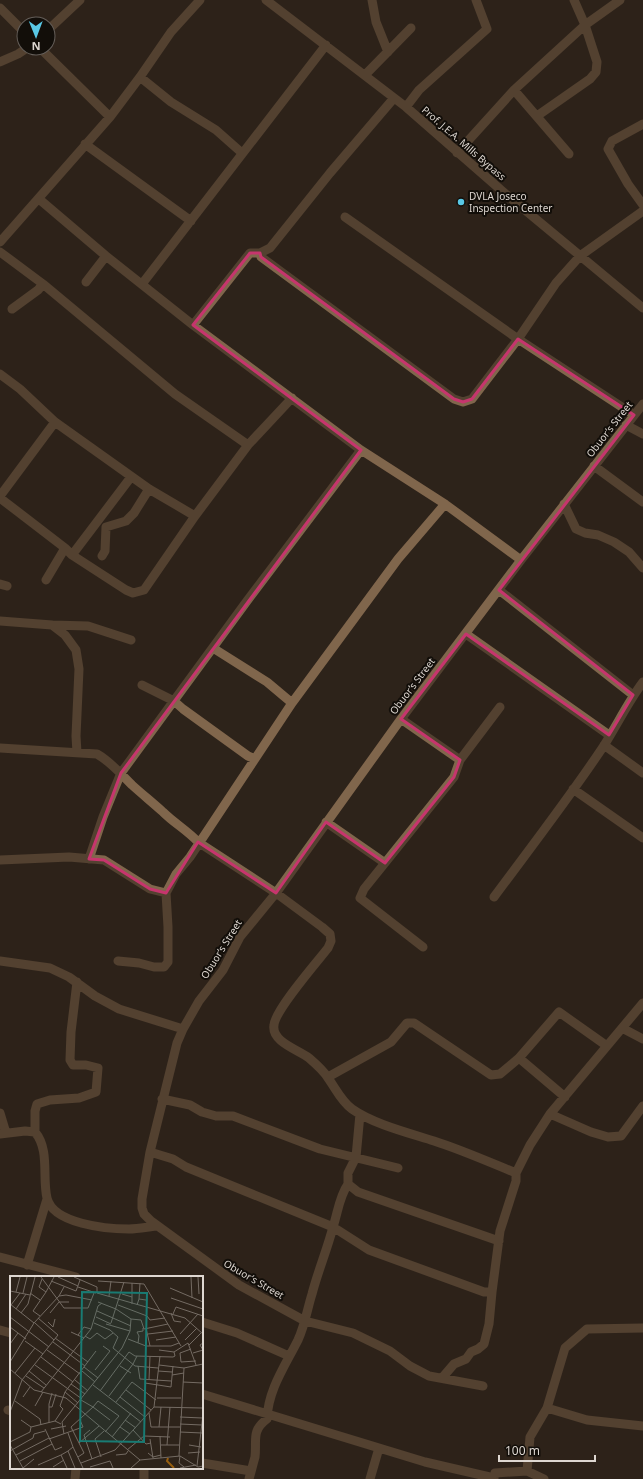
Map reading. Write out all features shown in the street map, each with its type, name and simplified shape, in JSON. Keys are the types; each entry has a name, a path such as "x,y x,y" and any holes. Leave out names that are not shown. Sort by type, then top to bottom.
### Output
{"street":[{"path":"56,22 80,0"},
{"path":"0,242 110,117 140,78 172,32 200,0"},
{"name":"Prof. J.E.A. Mills Bypass","path":"266,0 293,22 326,45 406,106 457,153 643,308"},
{"path":"372,0 376,22 388,52"},
{"path":"406,106 419,90 487,29 476,0"},
{"path":"537,116 590,79 596,72 597,62 585,24 574,0"},
{"path":"457,153 514,90 585,24 620,0"},
{"path":"0,8 16,24"},
{"path":"365,75 412,28"},
{"path":"142,284 326,45"},
{"path":"0,62 16,55"},
{"path":"48,56 110,117"},
{"path":"140,78 171,102 216,130 242,153"},
{"path":"514,90 569,154"},
{"path":"193,325 250,253 260,253 270,248 330,173 394,98"},
{"path":"643,124 612,141 608,149 628,184 643,205"},
{"path":"85,144 191,221"},
{"path":"39,199 106,256 193,325 361,450 444,504 522,560"},
{"path":"260,253 261,257 454,399 463,402 472,399 518,339 556,283 580,256 643,211"},
{"path":"345,217 518,339 634,415"},
{"path":"0,252 43,284 175,394 248,445"},
{"path":"86,282 106,256"},
{"path":"12,309 38,290 43,284"},
{"path":"0,374 20,389 54,422 149,489 195,516"},
{"path":"54,422 0,497 68,552 133,593 144,590 195,516 248,445 292,398"},
{"name":"Obuor’s Street","path":"483,1386 429,1376 410,1366 390,1352 353,1333 305,1321 239,1285 156,1226 144,1214 142,1200 150,1152 177,1043 199,1001 223,970 240,937 276,893 401,719 564,504 643,404"},
{"path":"626,425 643,434"},
{"path":"89,859 103,817 121,773 361,450"},
{"path":"594,466 643,502"},
{"path":"46,580 131,477"},
{"path":"102,556 105,551 106,527 126,521 134,513 149,489"},
{"path":"118,961 139,963 154,967 164,967 168,962 166,893 176,874 190,858 198,842 292,703 398,559 444,504"},
{"path":"564,504 576,529 598,535 614,542 629,552 643,568"},
{"path":"499,590 634,695"},
{"path":"0,621 88,626 131,640"},
{"path":"105,632 107,622"},
{"path":"52,625 65,635 76,650 79,669 76,736 77,753"},
{"path":"466,634 609,735"},
{"path":"213,648 267,682 292,703"},
{"path":"494,897 573,789 604,744 643,682"},
{"path":"142,685 174,700 183,709 248,756 255,759"},
{"path":"423,947 360,898 364,889 454,776 460,760 500,708"},
{"path":"401,719 460,760"},
{"path":"604,744 643,774"},
{"path":"0,748 97,754 104,758 163,813 190,833 198,842 276,893 330,934 331,941 328,948 278,1014 274,1024 274,1031 279,1038 308,1058 328,1077 340,1097 351,1108 360,1114 406,1133 440,1143 516,1173"},
{"path":"573,789 643,838"},
{"path":"326,822 385,863"},
{"path":"0,860 69,857 104,860 150,889 166,893"},
{"path":"0,962 50,968 69,977 95,996 119,1010 184,1029"},
{"path":"26,1265 47,1199 44,1152 35,1132 35,1111 37,1104 50,1100 79,1098 96,1092 98,1068 86,1065 73,1065 70,1060 71,1032 77,982"},
{"path":"442,1378 454,1364 466,1359 471,1352 484,1344 490,1324 492,1292 500,1231 516,1181 516,1173 530,1145 550,1114 643,1003"},
{"path":"328,1077 390,1042 410,1022 414,1023 490,1075 500,1074 519,1058 559,1012 606,1046"},
{"path":"622,1028 643,1039"},
{"path":"519,1058 565,1097"},
{"path":"162,1099 190,1105 202,1112 216,1116 233,1116 320,1149 398,1168"},
{"path":"550,1114 590,1132 608,1137 621,1136 643,1106"},
{"path":"0,1113 3,1133 25,1131 35,1132"},
{"path":"203,1463 250,1475 256,1448 255,1434 260,1424 267,1419 270,1399 289,1356 298,1340 343,1192 348,1184 348,1173 356,1157 360,1114"},
{"path":"150,1152 173,1159 186,1167 333,1227 369,1250 484,1292 492,1292"},
{"path":"348,1184 358,1192 499,1241"},
{"path":"47,1199 58,1213 72,1221 85,1225 129,1229 156,1226"},
{"path":"0,1257 72,1276"},
{"path":"203,1322 237,1333 289,1356"},
{"path":"527,1471 530,1437 547,1408 565,1348 587,1329 643,1328"},
{"path":"0,1330 10,1333"},
{"path":"203,1394 426,1462 494,1478 495,1473 527,1471 544,1479"},
{"path":"547,1408 586,1420 643,1426"},
{"path":"370,1479 379,1448"},
{"path":"75,1479 76,1469"}],"highlighted area":[{"path":"250,253 260,253 261,257 454,399 463,402 472,399 518,339 634,415 499,590 633,695 609,735 466,634 401,719 460,760 454,777 385,863 326,822 276,893 198,842 166,893 150,889 104,860 89,859 121,773 361,450 193,325"}],"place":[{"name":"DVLA Joseco Inspection Center","path":"461,202"}]}
